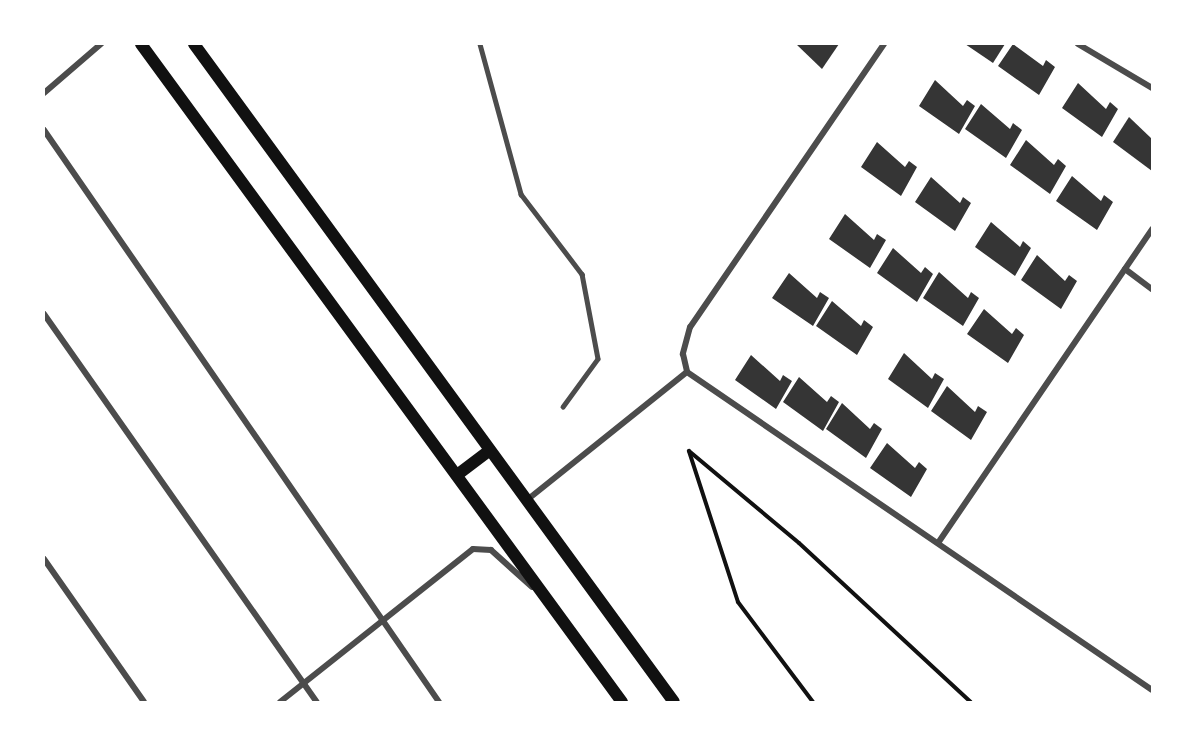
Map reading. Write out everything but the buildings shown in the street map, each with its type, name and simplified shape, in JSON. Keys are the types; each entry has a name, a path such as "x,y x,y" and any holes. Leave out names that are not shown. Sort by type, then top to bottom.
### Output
{"main road":[{"path":"141,44 622,702"},
{"path":"194,44 674,702"},
{"path":"457,475 490,450"}],"street":[{"path":"44,93 101,44"},
{"path":"884,44 690,327 683,354 687,372 1152,690"},
{"path":"1078,44 1152,88"},
{"path":"44,130 440,702"},
{"path":"938,543 1152,229"},
{"path":"1125,269 1152,289"},
{"path":"44,314 317,702"},
{"path":"526,501 687,372"},
{"path":"280,702 381,617 481,548 547,599"},
{"path":"44,559 144,702"}],"lane":[{"path":"480,44 521,194 582,274 598,359 563,407"}],"path":[{"path":"813,702 738,602 689,451 799,543 970,702"}]}
